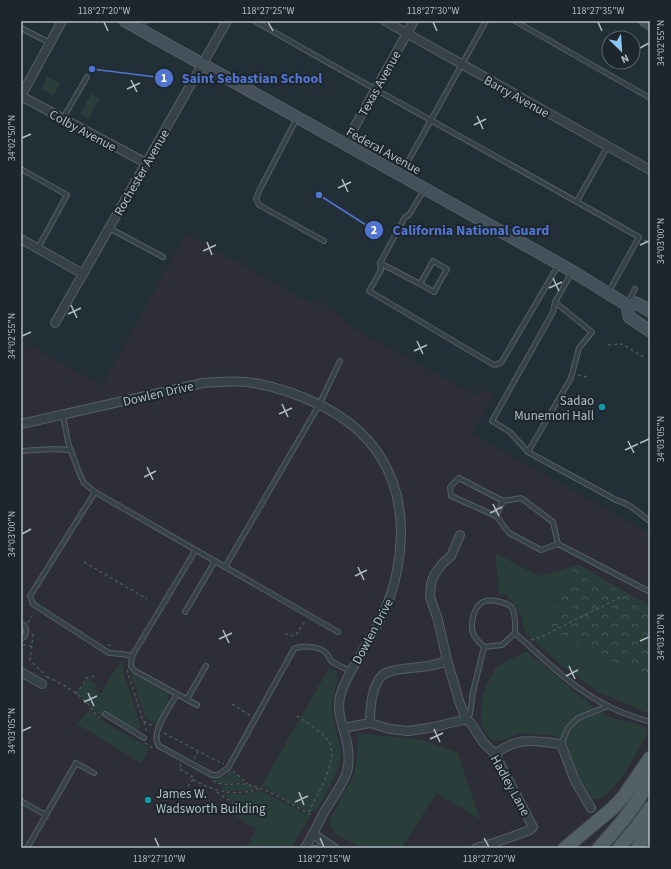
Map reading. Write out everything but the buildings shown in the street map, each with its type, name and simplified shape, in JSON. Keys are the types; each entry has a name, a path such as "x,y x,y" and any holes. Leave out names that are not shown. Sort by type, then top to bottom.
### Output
{"main road":[{"path":"565,848 613,808 624,796 650,758"},
{"path":"599,848 633,806 650,779"},
{"path":"619,848 650,808"},
{"path":"638,848 650,827"}],"street":[{"path":"21,96 62,21"},
{"name":"Federal Avenue","path":"125,21 143,25 203,64 572,271 627,305 636,303 650,312"},
{"name":"Rochester Avenue","path":"55,323 227,21"},
{"name":"Barry Avenue","path":"385,21 650,170"},
{"name":"Texas Avenue","path":"345,144 414,21"},
{"path":"645,21 650,24"},
{"name":"Colby Avenue","path":"21,96 146,163"},
{"path":"21,239 83,274"},
{"path":"627,305 629,317 650,331"},
{"name":"Dowlen Drive","path":"21,424 203,383 233,381 258,384 288,391 319,404 341,417 354,427 378,452 388,470 395,488 400,510 400,553 396,578 390,598 351,672 340,698 339,707 348,749 349,762 346,776 305,848"},
{"name":"Hadley Lane","path":"460,536 451,556 443,563 434,575 430,584 430,596 443,637 447,660 460,704 467,720 495,754 533,827 530,830 494,844 476,848"},
{"path":"370,723 371,700 378,682 384,674 392,671 432,666 447,660"},
{"path":"21,672 42,684"},
{"path":"343,728 370,723 390,729 408,731 467,720"},
{"path":"495,754 513,743 525,740 561,744 575,781 591,808"},
{"path":"313,834 333,847"}],"lane":[{"path":"255,21 375,90 432,120 639,236 607,293"},
{"path":"400,175 486,21"},
{"path":"515,21 650,98"},
{"path":"21,28 50,43"},
{"path":"63,119 88,77"},
{"path":"298,117 256,198 259,205 324,242"},
{"path":"577,201 608,146"},
{"path":"21,169 67,195 38,249"},
{"path":"425,189 409,214 405,217 380,263 381,270 369,291 494,365 501,363 559,264"},
{"path":"629,231 632,226"},
{"path":"109,228 164,257"},
{"path":"380,263 434,292 447,269 433,260 420,284"},
{"path":"572,271 555,302 554,312 492,421 510,432 528,452 639,511 650,521"},
{"path":"627,305 635,289"},
{"path":"528,452 571,378 579,348 592,332 555,302"},
{"path":"225,567 319,404 340,361"},
{"path":"63,414 70,450 84,483 95,492 338,632"},
{"path":"21,451 53,449 70,450"},
{"path":"558,544 553,522 521,498 502,501 459,478 450,486 451,496 496,516 509,533 541,550 558,544 650,592"},
{"path":"95,492 30,596 30,601 109,653 132,656"},
{"path":"496,516 502,501"},
{"path":"195,550 132,656 131,666 135,671 197,705"},
{"path":"185,612 215,561"},
{"path":"484,647 473,633 473,616 476,608 482,602 488,600 508,604 514,615 515,633 573,684 608,706 650,722"},
{"path":"21,624 25,627 26,634 21,639"},
{"path":"484,647 502,645 515,633"},
{"path":"177,694 159,725 156,734 156,742 159,746 212,775 218,775 228,768 294,649 298,647 316,648 322,650 328,654 330,660 351,672"},
{"path":"467,720 470,714 473,692 484,647"},
{"path":"187,699 206,666"},
{"path":"561,744 568,728 578,718 608,706"},
{"path":"105,714 144,738"},
{"path":"27,848 76,763 94,773"},
{"path":"21,801 46,815"},
{"path":"314,848 321,846 333,847"}],"path":[{"path":"608,346 622,344 645,358"},
{"path":"572,374 588,377"},
{"path":"84,562 147,599"},
{"path":"525,642 538,638 623,596"},
{"path":"25,627 37,607"},
{"path":"285,634 295,636 306,620"},
{"path":"108,644 122,654 143,721 156,728"},
{"path":"26,665 30,660 31,646"},
{"path":"30,660 47,677"},
{"path":"76,694 87,678 94,676"},
{"path":"232,704 251,716"},
{"path":"297,716 323,735 331,745 332,752 325,780 308,813"},
{"path":"161,731 198,752 224,764"},
{"path":"194,760 198,752"},
{"path":"181,764 179,768 194,778 193,780 216,791 231,801 234,805 232,815"},
{"path":"232,770 248,784"},
{"path":"186,789 193,780"},
{"path":"216,791 229,793 253,791 261,788"}],"shaded area":[{"path":"186,234 315,306 319,299 354,329 473,394 490,391 493,394 472,434 650,534 650,848 21,848 21,341 102,386"}],"green space":[{"path":"47,77 60,83 53,96 41,89"},
{"path":"91,94 100,99 88,119 80,114"},
{"path":"495,553 539,576 579,565 650,606 650,714 598,692 560,664 525,633 521,615 506,594 499,595"},
{"path":"575,567 650,607 650,674 602,658 548,626"},
{"path":"526,651 605,716 646,727 647,734 627,770 614,786 599,799 592,798 580,780 568,748 556,736 520,733 500,741 490,740 481,724 482,695 496,667"},
{"path":"123,662 124,674 141,727 136,730 104,711 101,716 99,716 86,700 77,694 87,679 97,685 95,690 101,693 115,669"},
{"path":"329,668 337,672 337,681 332,709 341,754 338,769 327,792 315,812 313,811 311,813 261,786"},
{"path":"130,672 167,693 169,704 157,725 145,718"},
{"path":"90,710 96,717 149,748 141,763 77,724"},
{"path":"358,733 423,740 457,752 480,819 436,793 402,848 361,848 334,833 329,821 354,775"},
{"path":"231,770 244,782 222,784 208,777 213,779 224,777"},
{"path":"237,784 248,785 256,788 247,791 222,791 222,786"},
{"path":"262,791 310,816 291,848 246,848 256,829 234,815 236,808 235,805 231,800 222,794 240,794"}],"place":[{"name":"Saint Sebastian School","path":"92,69"},
{"name":"California National Guard","path":"319,195"},
{"name":"Sadao Munemori Hall","path":"602,407"},
{"name":"James W. Wadsworth Building","path":"148,800"}]}
